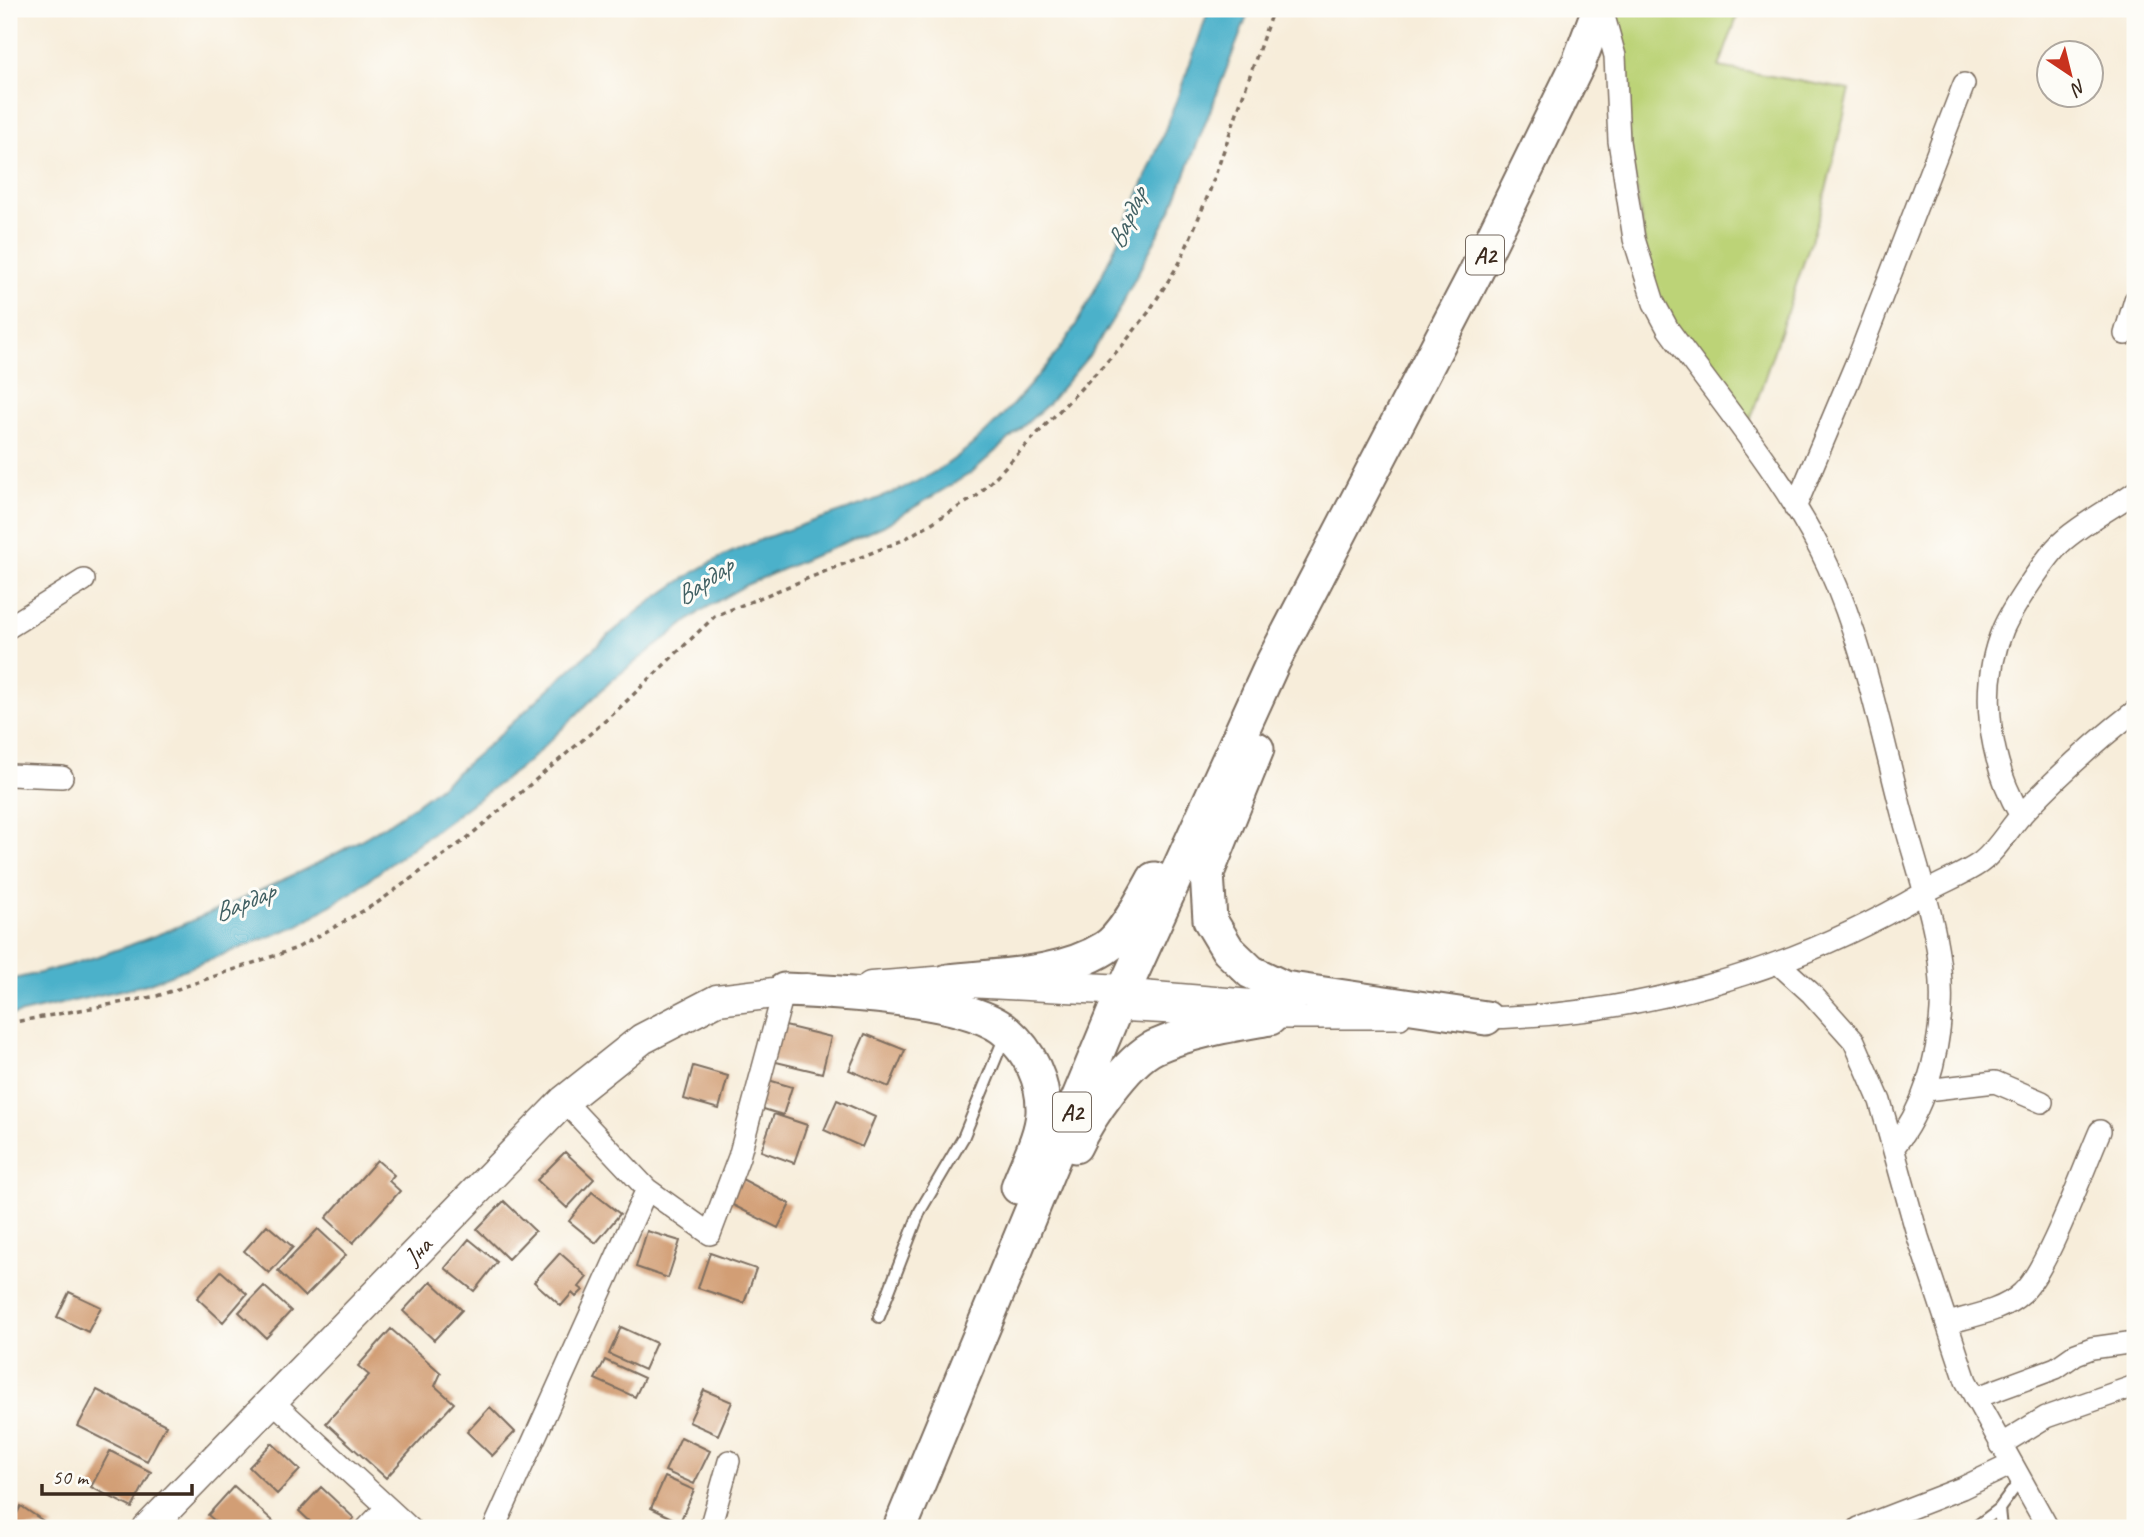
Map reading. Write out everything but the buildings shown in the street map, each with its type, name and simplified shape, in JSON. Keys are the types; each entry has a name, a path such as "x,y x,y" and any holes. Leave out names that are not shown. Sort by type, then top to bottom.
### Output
{"main road":[{"name":"A2","path":"900,1528 1119,1000 1273,662 1482,260 1579,62 1601,9"},
{"path":"1359,496 1207,873 1210,920 1228,950 1251,972 1284,988 1486,1017"},
{"path":"948,981 1062,967 1106,947 1139,907 1227,735 1273,662"},
{"path":"784,990 877,995 984,1018 1007,1031 1030,1058 1041,1083 1043,1114 978,1293 955,1390"},
{"path":"955,1390 1003,1303 1086,1124 1128,1071 1152,1048 1198,1031 1270,1018"}],"street":[{"path":"1601,9 1615,56 1619,141 1634,239 1654,303 1668,329 1795,508 1837,587 1879,718 1938,942 1941,1010 1926,1090 1904,1134 1893,1148"},
{"path":"1795,508 1857,361 1964,84"},
{"path":"2125,334 2135,300"},
{"path":"2021,816 2010,799 1992,739 1989,712 1992,669 2003,628 2057,547 2135,492"},
{"path":"9,627 84,580"},
{"path":"878,987 948,981 1270,1018 1568,1014 1636,1004 1779,964 1898,909 1982,862 2079,755 2135,712"},
{"path":"9,775 62,777"},
{"path":"1779,964 1811,993 1854,1041 1880,1101 1966,1381 2048,1528"},
{"path":"878,987 952,999 1119,1000 1486,1017"},
{"name":"Јна","path":"148,1528 564,1101 642,1039 717,1000 784,990 878,987"},
{"path":"564,1101 647,1189 710,1234 738,1157 784,990"},
{"path":"1926,1090 1995,1082 2042,1102"},
{"path":"1947,1322 1997,1307 2023,1293 2055,1234 2100,1131"},
{"path":"494,1528 647,1189"},
{"path":"1975,1398 2056,1368 2076,1354 2092,1348 2135,1342"},
{"path":"2000,1445 2046,1417 2135,1386"},
{"path":"271,1400 410,1528"},
{"path":"710,1528 729,1461"},
{"path":"1858,1528 1962,1488 2016,1472"},
{"path":"367,1528 386,1507"}],"lane":[{"path":"879,1317 920,1211 964,1138 1007,1031"},
{"path":"1974,1528 1999,1509 2016,1472"},
{"path":"1999,1509 2001,1528"}],"path":[{"path":"9,1023 157,996 297,947 377,903 466,839 612,715 715,616 902,540 977,496 1122,346 1148,313 1180,262 1209,193 1273,9"}],"green space":[{"path":"1616,9 1740,9 1719,67 1850,90 1821,211 1745,436 1654,303 1615,56"}],"water":[{"name":"Вардар","path":"1209,9 1250,9 1172,208 1118,311 1093,351 1048,404 971,473 883,526 746,585 701,611 612,680 528,762 352,892 297,926 147,984 9,1016 9,980 70,965 188,922 270,886 364,838 430,794 627,620 698,570 755,542 903,488 948,463 980,438 1049,363 1089,302 1145,180"}]}
